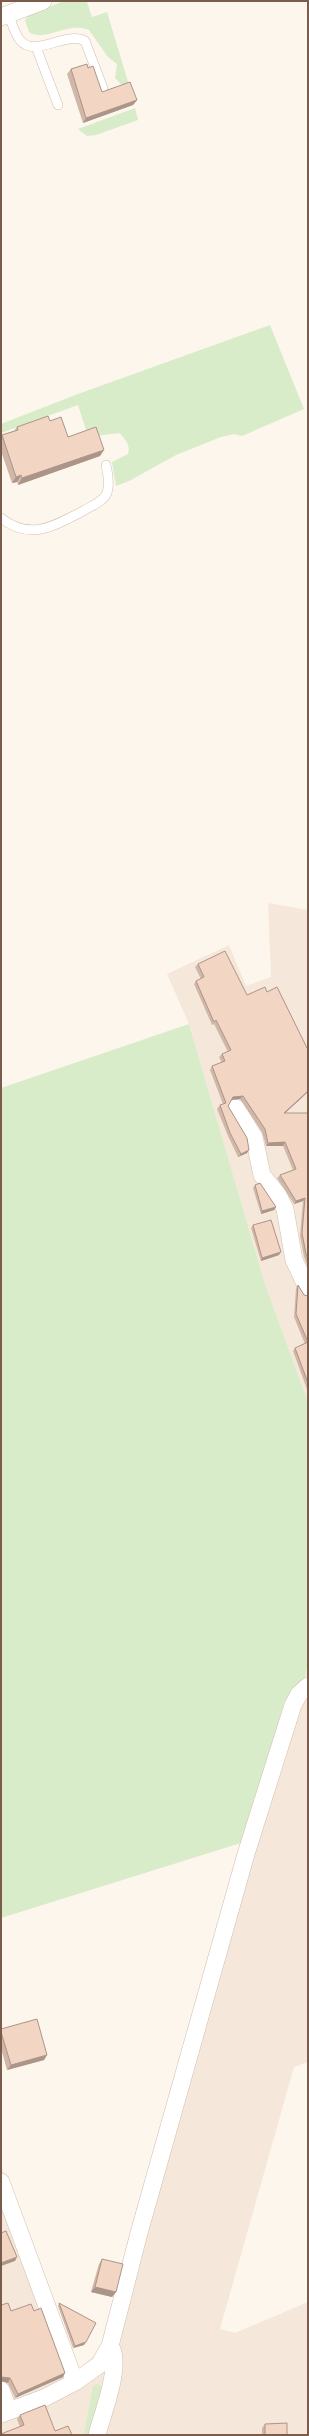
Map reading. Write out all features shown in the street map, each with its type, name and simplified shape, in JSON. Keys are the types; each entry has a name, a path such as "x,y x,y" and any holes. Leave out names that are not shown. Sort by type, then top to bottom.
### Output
{"street":[{"path":"5,15 43,1"},
{"path":"236,1108 254,1137 262,1175 278,1195 285,1209 294,1260 308,1290"},
{"path":"1,2390 5,2412 44,2398 75,2382 99,2365 110,2346 138,2233 246,1854 292,1705 299,1694 308,1686"},
{"path":"1,2182 75,2382"},
{"path":"97,2435 114,2371 114,2357 110,2346"}],"lane":[{"path":"5,15 19,39 25,45 36,47 74,38 85,40 103,88"},
{"path":"36,47 58,105"},
{"path":"1,518 19,529 42,529 59,524 95,504 105,496 108,484 106,465"}],"shaded area":[{"path":"268,903 308,910 308,1402 265,1284 189,1024 167,974 229,945 246,986 271,977"},
{"path":"308,1664 308,2062 294,2067 220,2329 235,2333 308,2302 308,2435 1,2435 1,2166 76,2371 100,2351 273,1736 287,1695 303,1684"}],"green space":[{"path":"64,1 90,1 87,2 92,17 107,12 129,85 124,87 115,78 117,64 108,57 89,30 73,28 42,35 35,35 29,32 25,20 29,15"},
{"path":"135,108 138,120 96,135 87,136 78,129"},
{"path":"270,325 304,409 242,436 234,434 221,437 176,455 129,481 116,486 112,462 128,454 129,448 127,442 119,433 96,436 93,429 86,430 78,405 1,433 1,424 78,394"},
{"path":"189,1024 265,1284 308,1402 308,1664 303,1684 291,1691 284,1702 244,1842 1,1918 1,1088"},
{"path":"97,2384 106,2388 92,2435 84,2435 93,2386"}],"building":[{"path":"87,64 88,68 93,66 102,92 130,82 137,100 86,118 71,69"},
{"path":"48,416 50,421 61,417 68,437 96,427 104,450 22,478 21,475 16,477 2,435 18,430 17,427"},
{"path":"225,951 247,995 265,987 267,992 277,987 308,1050 308,1091 284,1113 308,1113 308,1259 302,1233 305,1198 296,1201 280,1175 296,1169 285,1142 268,1143 265,1129 243,1096 233,1097 228,1106 247,1138 249,1150 241,1154 230,1133 220,1105 226,1103 212,1066 225,1061 222,1054 231,1050 216,1020 214,1022 196,981 204,977 198,964"},
{"path":"260,1183 276,1207 262,1211 255,1185"},
{"path":"271,1220 281,1252 262,1258 253,1225"},
{"path":"298,1285 304,1295 308,1296 308,1342 296,1314"},
{"path":"308,1342 308,1383 295,1348"},
{"path":"37,2019 47,2055 11,2065 1,2029"},
{"path":"6,2231 17,2257 1,2263 1,2233"},
{"path":"102,2259 123,2264 116,2292 95,2287"},
{"path":"8,2303 11,2311 31,2304 34,2311 41,2308 65,2373 18,2394 10,2378 1,2377 1,2305"},
{"path":"59,2303 96,2323 86,2342 75,2346"},
{"path":"45,2405 55,2431 68,2426 72,2435 1,2435 24,2425 20,2415"},
{"path":"287,2423 287,2435 265,2435 265,2424"}]}
